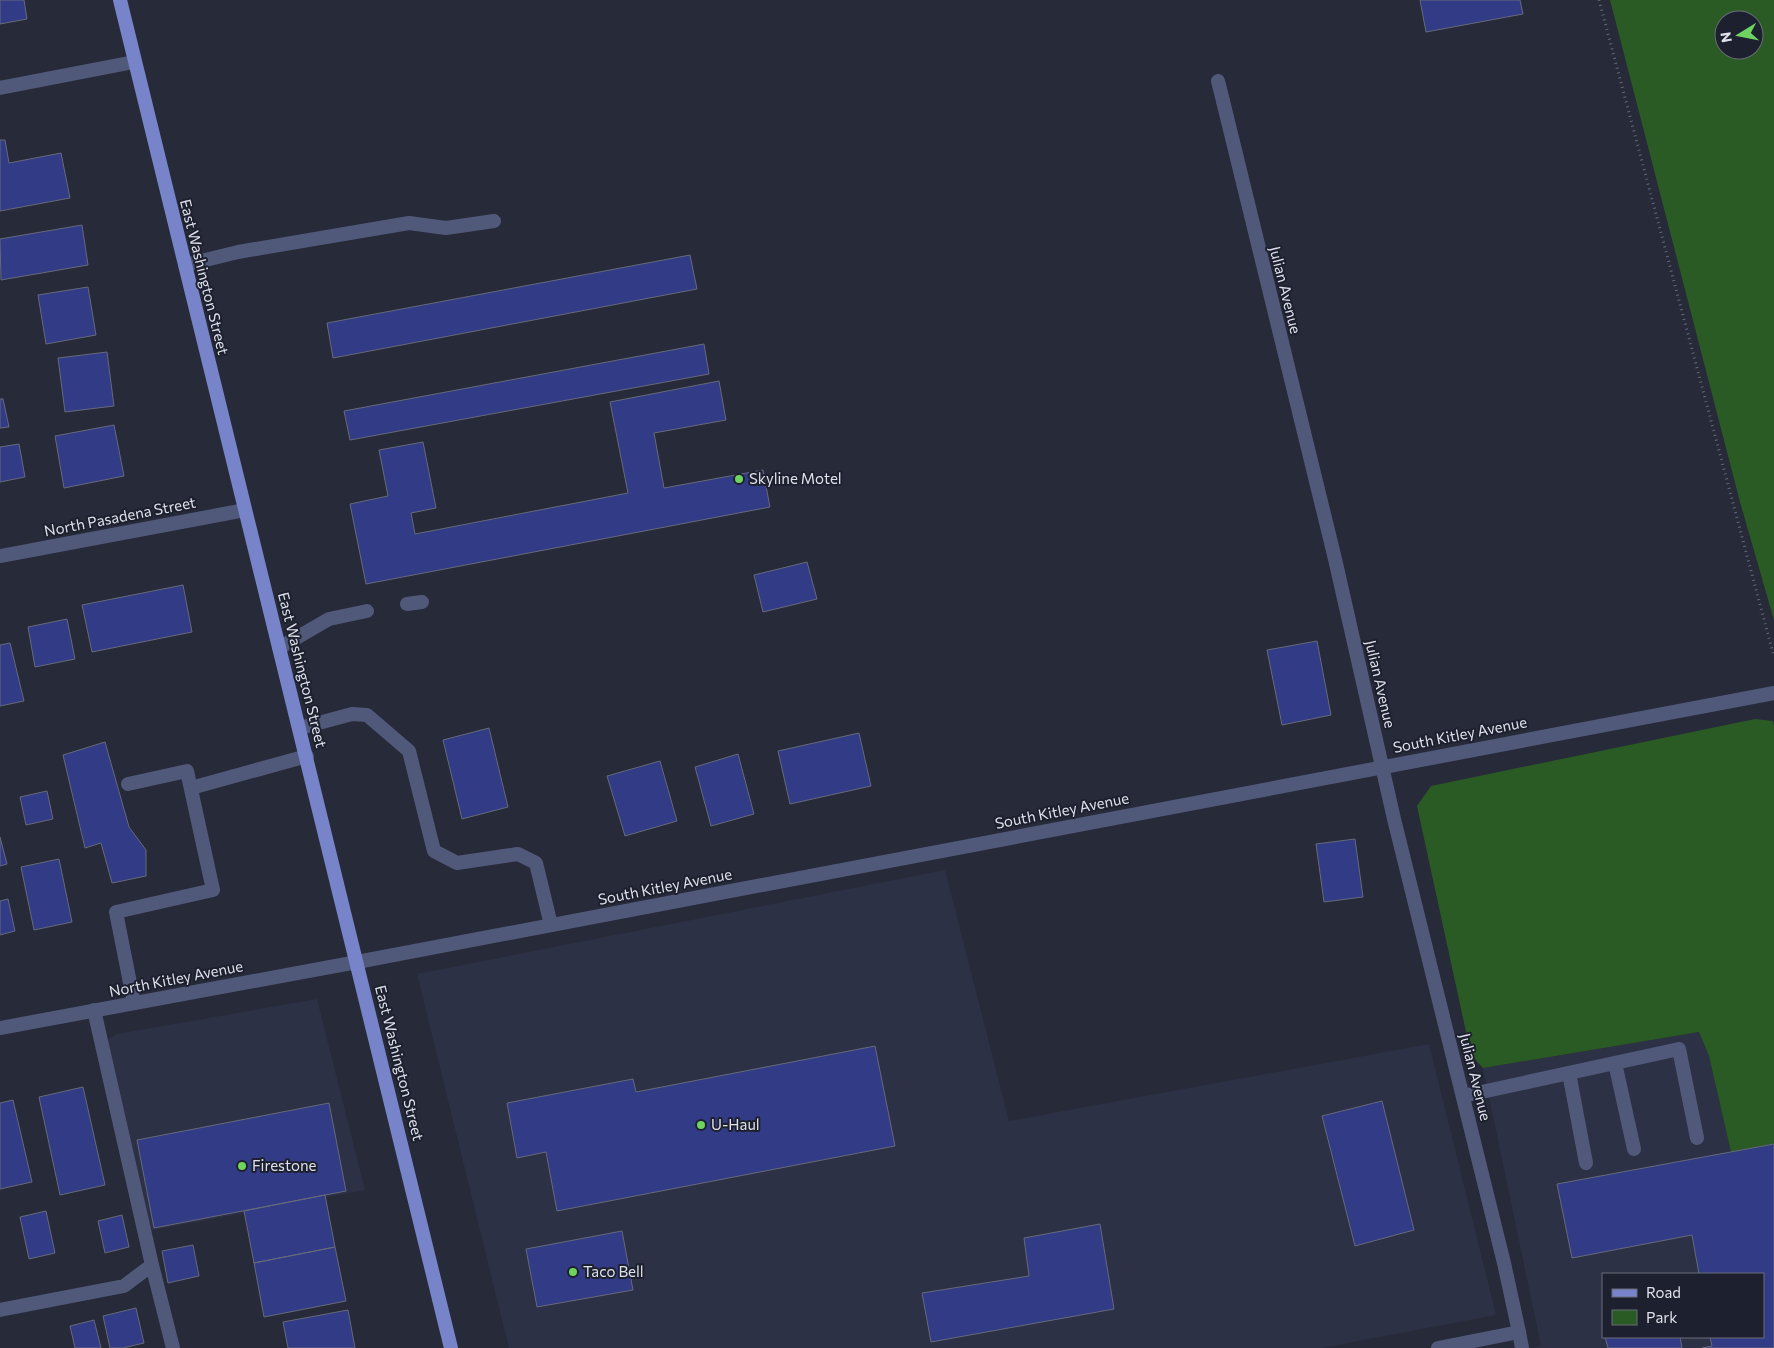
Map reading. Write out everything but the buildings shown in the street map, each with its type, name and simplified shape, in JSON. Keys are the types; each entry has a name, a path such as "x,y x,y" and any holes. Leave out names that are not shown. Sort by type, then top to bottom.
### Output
{"main road":[{"name":"East Washington Street","path":"120,0 452,1348"}],"street":[{"path":"0,88 134,62"},
{"name":"Julian Avenue","path":"1218,81 1335,560 1394,819 1504,1263 1522,1348"},
{"path":"184,265 238,252 409,222 446,228 494,221"},
{"name":"North Pasadena Street","path":"0,556 245,510"},
{"path":"407,604 422,602"},
{"path":"279,648 329,619 367,611"},
{"name":"South Kitley Avenue","path":"357,962 1774,693"},
{"path":"300,728 352,714 367,715 409,751 434,851 457,863 518,854 536,863 551,925"},
{"path":"191,788 307,756"},
{"path":"128,784 187,771 213,890 116,912 134,1003"},
{"name":"North Kitley Avenue","path":"0,1028 357,962"},
{"path":"94,1010 152,1265 173,1348"},
{"path":"1463,1096 1679,1049 1698,1138"},
{"path":"1615,1063 1634,1149"},
{"path":"1569,1073 1586,1164"},
{"path":"0,1310 124,1286 152,1265"},
{"path":"1438,1348 1519,1332"}],"path":[{"path":"1599,0 1774,657"}],"shaded area":[{"path":"945,870 1009,1121 1429,1044 1496,1315 1321,1348 509,1348 417,974"},
{"path":"317,999 365,1190 144,1232 101,1044 117,1034"},
{"path":"1699,1032 1709,1056 1731,1152 1774,1144 1774,1348 1532,1348 1541,1346 1483,1068"}],"green space":[{"path":"1610,0 1774,0 1774,620 1740,502"},
{"path":"1755,719 1773,721 1774,726 1774,1144 1731,1152 1709,1056 1699,1032 1483,1068 1471,1055 1417,806 1431,786"}],"place":[{"name":"Skyline Motel","path":"739,479"},
{"name":"U-Haul","path":"701,1125"},
{"name":"Firestone","path":"242,1166"},
{"name":"Taco Bell","path":"573,1272"}]}
